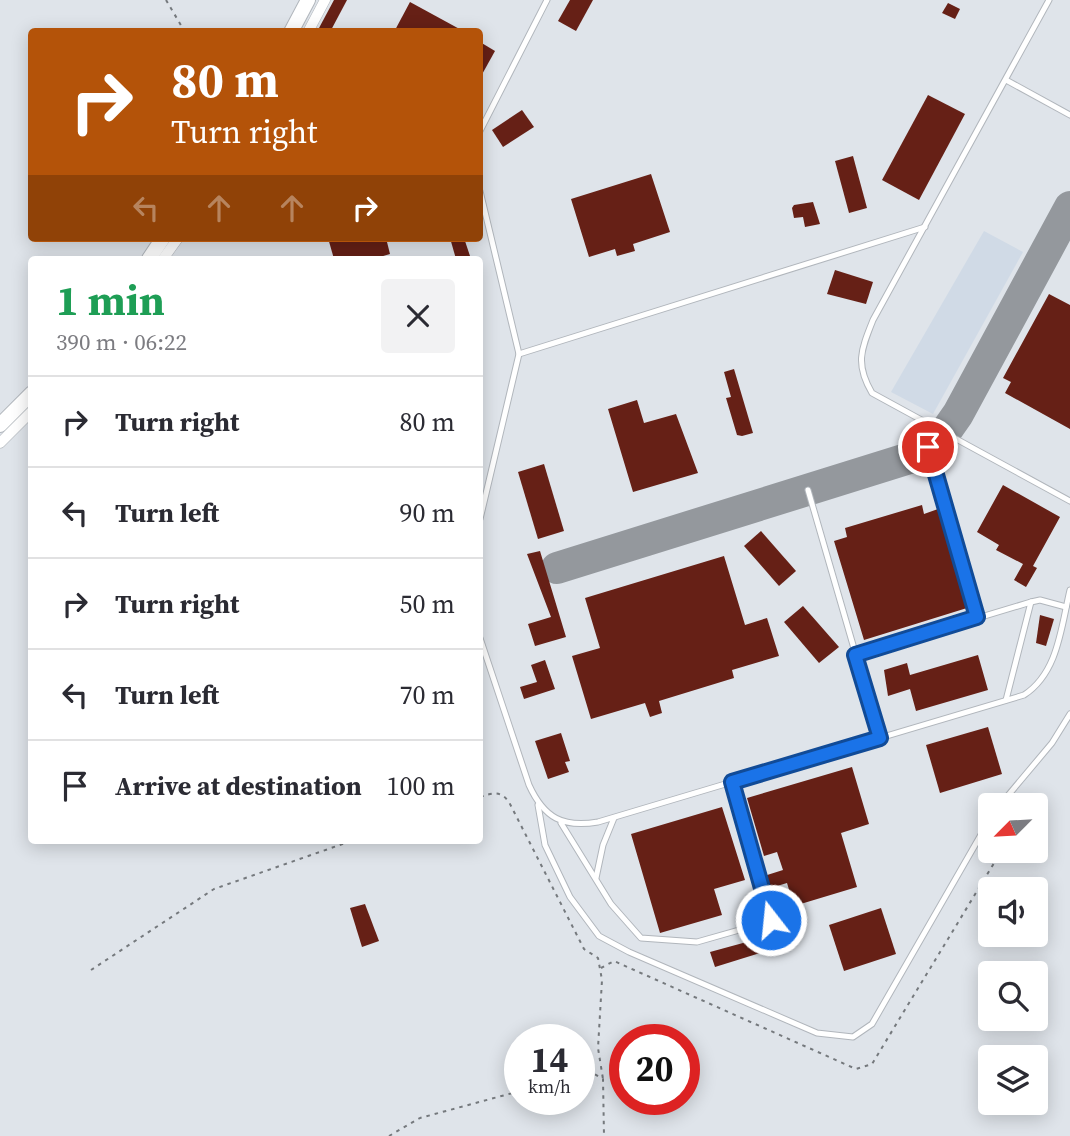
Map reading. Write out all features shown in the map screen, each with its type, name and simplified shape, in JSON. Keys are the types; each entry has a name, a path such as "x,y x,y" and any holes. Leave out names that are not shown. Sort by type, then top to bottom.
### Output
{"main road":[{"path":"293,28 308,0"},
{"path":"0,425 28,397"}],"street":[{"path":"310,28 325,0"},
{"path":"0,443 28,415"}],"lane":[{"path":"483,125 547,0"},
{"path":"1049,0 873,320 861,350 861,375 872,393 1070,501"},
{"path":"1006,80 1070,115"},
{"path":"483,204 519,354 483,506"},
{"path":"519,354 925,226"},
{"path":"928,447 977,617"},
{"path":"807,490 880,738"},
{"path":"561,823 580,825 614,818 1024,695 1039,685 1050,668 1070,590"},
{"path":"855,655 1031,602 1040,600 1066,607"},
{"path":"1006,700 1031,602"},
{"path":"483,647 538,804 545,845 570,897 599,936 629,952 817,1032 853,1037 872,1024 978,840"},
{"path":"1010,793 1052,743 1070,714"},
{"path":"538,804 561,823 611,904 641,938 697,942 771,920 732,782"},
{"path":"596,880 603,845 614,818"}],"path":[{"path":"166,0 183,28"},
{"path":"483,796 495,792 503,795 509,802 584,949 598,958 601,968 598,1048 603,1079 604,1136"},
{"path":"91,970 214,889 343,844"},
{"path":"601,968 614,961 856,1069 864,1069 872,1065 994,863"},
{"path":"595,1074 603,1079"},
{"path":"389,1136 419,1118 504,1095"}],"shaded area":[{"path":"984,231 1023,252 933,414 891,392"}],"building":[{"path":"334,0 347,0 332,28 319,28"},
{"path":"570,0 593,0 576,31 558,21"},
{"path":"410,2 458,28 396,28"},
{"path":"948,3 960,9 955,19 942,13"},
{"path":"483,44 495,51 483,73"},
{"path":"928,95 965,114 919,200 882,180"},
{"path":"522,110 534,127 503,147 492,130"},
{"path":"853,156 867,208 849,213 835,161"},
{"path":"651,174 670,232 633,244 635,251 617,256 615,249 589,257 571,199"},
{"path":"813,202 820,224 805,227 803,217 794,218 792,208 794,205"},
{"path":"329,242 387,242 390,254 383,256 333,256"},
{"path":"451,242 465,242 470,256 455,256"},
{"path":"835,270 873,282 866,304 827,294"},
{"path":"1049,294 1070,305 1070,429 1005,393 1011,382 1003,378"},
{"path":"734,369 753,433 742,436 737,435 726,398 731,397 724,372"},
{"path":"637,400 644,423 676,414 698,473 633,492 608,409"},
{"path":"544,464 564,531 538,539 518,472"},
{"path":"1003,485 1060,517 1033,566 1037,568 1026,587 1014,580 1023,564 996,550 999,545 977,532"},
{"path":"922,505 924,514 938,509 967,608 864,640 834,541 847,537 845,528"},
{"path":"761,531 796,571 779,586 744,546"},
{"path":"540,551 566,637 535,646 528,624 551,617 527,554"},
{"path":"724,556 745,625 767,618 779,656 732,670 734,678 659,701 662,713 650,717 645,703 591,719 572,656 600,648 585,598"},
{"path":"803,606 839,647 819,663 784,622"},
{"path":"1040,615 1054,619 1046,646 1036,643"},
{"path":"978,655 988,690 916,711 910,689 888,696 884,670 907,663 910,675"},
{"path":"545,660 555,689 524,699 520,687 537,682 531,665"},
{"path":"988,727 1002,774 940,793 926,745"},
{"path":"561,733 570,761 565,762 569,772 548,779 535,741"},
{"path":"852,767 869,824 841,833 857,887 794,906 787,883 767,889 764,876 783,870 777,852 764,856 747,798"},
{"path":"722,807 745,880 714,889 722,915 660,933 631,834"},
{"path":"365,904 379,941 362,947 350,908"},
{"path":"881,908 896,954 844,971 829,925"},
{"path":"772,935 776,948 715,967 710,952"}],"taxiway":[{"path":"557,568 916,456 944,434 958,414 1070,207"}],"route":[{"path":"771,920 732,782 880,738 855,655 977,617 928,447"}]}
